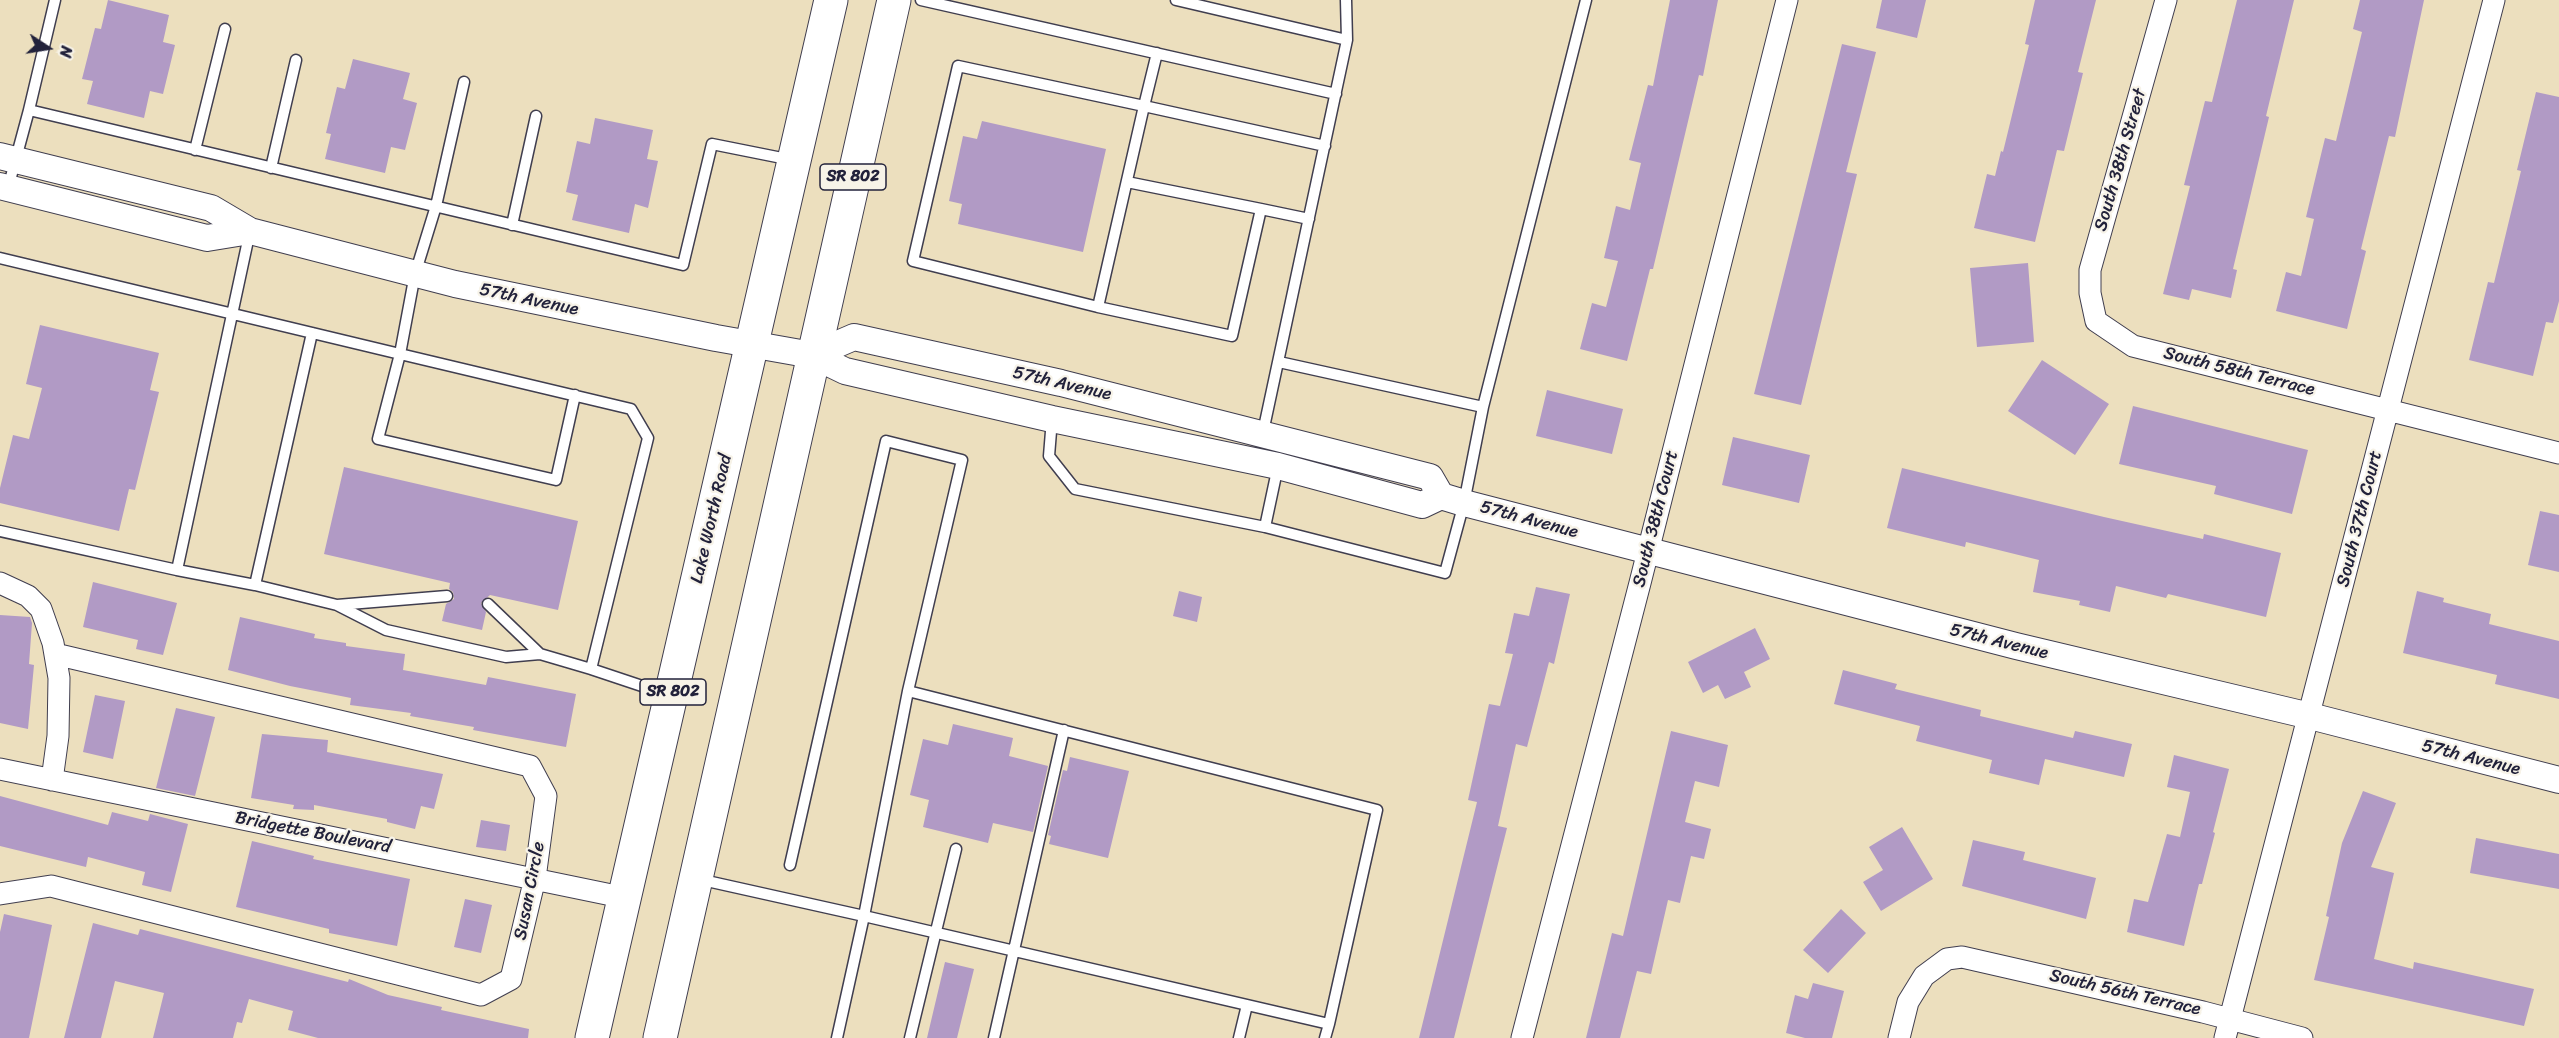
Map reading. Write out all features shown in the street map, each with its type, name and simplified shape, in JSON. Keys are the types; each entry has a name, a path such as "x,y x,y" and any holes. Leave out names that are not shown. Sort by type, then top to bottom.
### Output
{"main road":[{"name":"Lake Worth Road","path":"592,1038 831,0"},
{"name":"SR 802","path":"660,1038 812,355 894,0"}],"street":[{"name":"South 38th Court","path":"1522,1038 1648,551 1786,0"},
{"name":"South 38th Street","path":"2096,321 2090,293 2090,270 2166,0"},
{"name":"South 37th Court","path":"2228,1028 2494,0"},
{"name":"57th Avenue","path":"8,158 211,208 250,231 415,274 751,345 812,355 845,371 1052,419 1278,466 1422,505 1453,500 2016,646 2310,716 2559,780"},
{"name":"57th Avenue","path":"4,187 207,238 250,231"},
{"name":"South 58th Terrace","path":"2096,321 2133,346 2559,453"},
{"name":"57th Avenue","path":"812,355 854,337 1263,432 1430,477 1453,500"},
{"path":"0,584 28,596 41,609 55,654 59,678 58,736 52,780"},
{"name":"Susan Circle","path":"0,894 51,886 481,995 511,979 535,878 546,796 530,766 55,654"},
{"name":"Bridgette Boulevard","path":"0,769 626,898"},
{"name":"South 56th Terrace","path":"1899,1038 1908,1002 1924,976 1947,959 1962,957 2001,964 2228,1028 2302,1038"}],"lane":[{"path":"4,187 8,158 29,110 55,0"},
{"path":"921,0 1336,94"},
{"path":"1176,0 1347,40"},
{"path":"1263,432 1347,40 1346,0"},
{"path":"1052,419 1049,456 1075,489 1265,527 1445,573 1453,500 1483,406 1586,0"},
{"path":"195,150 225,29"},
{"path":"1098,307 1157,53"},
{"path":"271,168 296,60"},
{"path":"1261,209 1232,336 1098,307 913,261 958,66 1325,146"},
{"path":"464,82 436,206 415,274 400,354 378,439 556,480 575,395"},
{"path":"29,110 683,265 712,144 795,161"},
{"path":"512,225 536,116"},
{"path":"1127,182 1309,219"},
{"path":"177,570 250,231"},
{"path":"0,258 631,409 648,438 591,669"},
{"path":"255,585 312,333"},
{"path":"1279,362 1483,406"},
{"path":"790,865 886,441 962,460 908,691 864,916 837,1038"},
{"path":"1265,527 1278,466"},
{"path":"0,531 255,585 337,605 386,630 506,657 540,654 672,696"},
{"path":"337,605 447,596"},
{"path":"488,604 540,654"},
{"path":"908,691 1377,810 1325,1038"},
{"path":"993,1038 1064,730"},
{"path":"910,1038 956,849"},
{"path":"696,879 1329,1024"},
{"path":"1239,1038 1247,1005"}],"building":[{"path":"108,0 169,15 163,42 175,45 163,94 150,91 144,118 87,104 93,81 82,79 95,28 101,29"},
{"path":"1670,0 1718,0 1703,76 1699,75 1653,269 1650,269 1627,361 1580,349 1592,303 1606,307 1618,261 1604,258 1616,206 1630,210 1641,163 1629,160 1648,85 1653,86"},
{"path":"1882,0 1926,0 1917,38 1876,28"},
{"path":"2035,0 2096,0 2078,72 2083,73 2064,151 2057,150 2035,242 1974,228 1987,174 1995,176 2001,151 2003,152 2029,45 2025,44"},
{"path":"2237,0 2294,0 2233,269 2237,270 2231,298 2192,289 2189,300 2163,294 2190,186 2184,185 2205,101 2212,102"},
{"path":"2360,0 2424,0 2395,137 2389,136 2361,249 2366,251 2347,329 2276,311 2286,272 2301,276 2314,219 2306,217 2325,138 2336,141 2362,32 2353,29"},
{"path":"1842,44 1876,52 1846,172 1857,174 1801,405 1754,394"},
{"path":"353,59 410,73 403,99 417,103 405,150 391,147 385,173 325,159 331,134 326,133 337,87 345,89"},
{"path":"2536,92 2559,97 2559,301 2553,323 2546,322 2533,376 2469,360 2488,282 2494,283 2521,171 2517,170"},
{"path":"595,118 653,130 647,159 658,161 648,208 635,204 629,233 572,220 578,195 566,192 577,141 590,144"},
{"path":"982,121 1106,149 1083,252 958,224 962,204 949,201 963,136 977,139"},
{"path":"2028,263 2034,342 1977,347 1970,268"},
{"path":"40,325 159,353 150,390 159,392 135,490 129,489 119,531 0,503 0,488 13,435 29,439 42,388 26,384"},
{"path":"2042,360 2109,404 2075,455 2008,411"},
{"path":"1547,390 1623,409 1612,454 1536,436"},
{"path":"2133,406 2308,450 2292,514 2214,494 2216,486 2119,464"},
{"path":"1733,437 1810,455 1799,503 1722,485"},
{"path":"344,467 578,521 558,610 490,595 481,603 486,612 482,630 442,621 446,604 454,599 453,592 449,589 450,583 324,554"},
{"path":"1902,468 2104,517 2203,539 2204,534 2281,553 2266,617 2168,594 2166,598 2116,586 2110,612 2079,605 2080,601 2033,592 2039,560 1966,542 1965,547 1887,528"},
{"path":"2540,511 2559,515 2559,572 2528,565"},
{"path":"93,582 177,603 163,655 136,649 138,640 83,627"},
{"path":"1536,587 1570,594 1554,664 1549,662 1527,747 1516,744 1498,826 1507,828 1454,1038 1419,1038 1477,802 1468,800 1489,704 1500,706 1513,654 1505,653 1514,613 1529,616"},
{"path":"1179,591 1202,597 1197,622 1173,616"},
{"path":"2417,591 2444,598 2443,602 2491,614 2489,624 2559,641 2559,699 2495,684 2497,675 2403,653"},
{"path":"0,615 30,617 32,623 29,664 34,665 28,729 0,723"},
{"path":"240,617 315,634 314,638 346,643 346,646 405,654 403,670 486,685 488,677 576,694 566,747 473,730 474,727 410,716 411,713 350,705 351,698 290,686 228,670"},
{"path":"1755,628 1770,659 1744,672 1751,687 1725,699 1718,685 1703,693 1688,662"},
{"path":"1843,670 1897,684 1895,689 1981,710 1980,716 2073,738 2075,731 2132,744 2124,777 2045,759 2039,785 1989,773 1992,760 1916,741 1920,726 1834,704"},
{"path":"95,695 125,701 113,759 83,752"},
{"path":"176,708 215,717 195,796 156,788"},
{"path":"953,724 1013,738 1009,756 1048,766 1033,832 993,823 988,843 923,827 929,800 910,795 923,739 948,745"},
{"path":"1671,731 1728,745 1719,787 1695,781 1685,822 1711,829 1704,859 1691,856 1680,903 1668,900 1651,974 1637,971 1620,1038 1586,1038 1612,933 1623,936"},
{"path":"262,734 328,740 327,752 443,774 434,809 421,806 415,829 387,822 387,819 314,805 314,810 293,809 294,805 251,798"},
{"path":"2174,755 2229,769 2213,832 2215,833 2202,884 2199,884 2184,946 2127,932 2134,899 2148,902 2167,834 2180,837 2190,792 2167,787"},
{"path":"1070,757 1129,771 1108,858 1049,844 1051,836 1048,835 1063,770 1067,771"},
{"path":"2363,791 2396,803 2371,867 2394,873 2374,959 2413,969 2414,962 2534,989 2524,1026 2314,980 2329,917 2326,916 2342,843"},
{"path":"0,796 108,825 112,812 148,821 150,814 188,824 171,892 142,885 145,872 88,857 86,867 0,846"},
{"path":"481,820 510,825 506,851 476,847"},
{"path":"1902,827 1933,879 1881,911 1863,882 1883,870 1869,847"},
{"path":"2476,838 2559,854 2559,889 2470,873"},
{"path":"1973,840 2025,852 2023,860 2096,878 2086,919 1962,886"},
{"path":"252,841 314,856 313,859 410,879 397,946 329,933 329,929 236,907"},
{"path":"465,899 492,905 481,953 454,947"},
{"path":"1841,909 1866,933 1828,973 1803,950"},
{"path":"4,914 52,925 29,1038 0,1038 0,932"},
{"path":"93,923 138,935 140,929 348,982 349,979 388,995 442,1007 441,1010 529,1029 528,1038 318,1038 288,1030 293,1011 249,999 242,1023 237,1022 233,1038 153,1038 164,993 115,981 101,1038 64,1038"},
{"path":"945,962 974,969 957,1038 927,1038"},
{"path":"1813,983 1844,991 1832,1038 1805,1038 1786,1033 1795,995 1808,999"}]}
